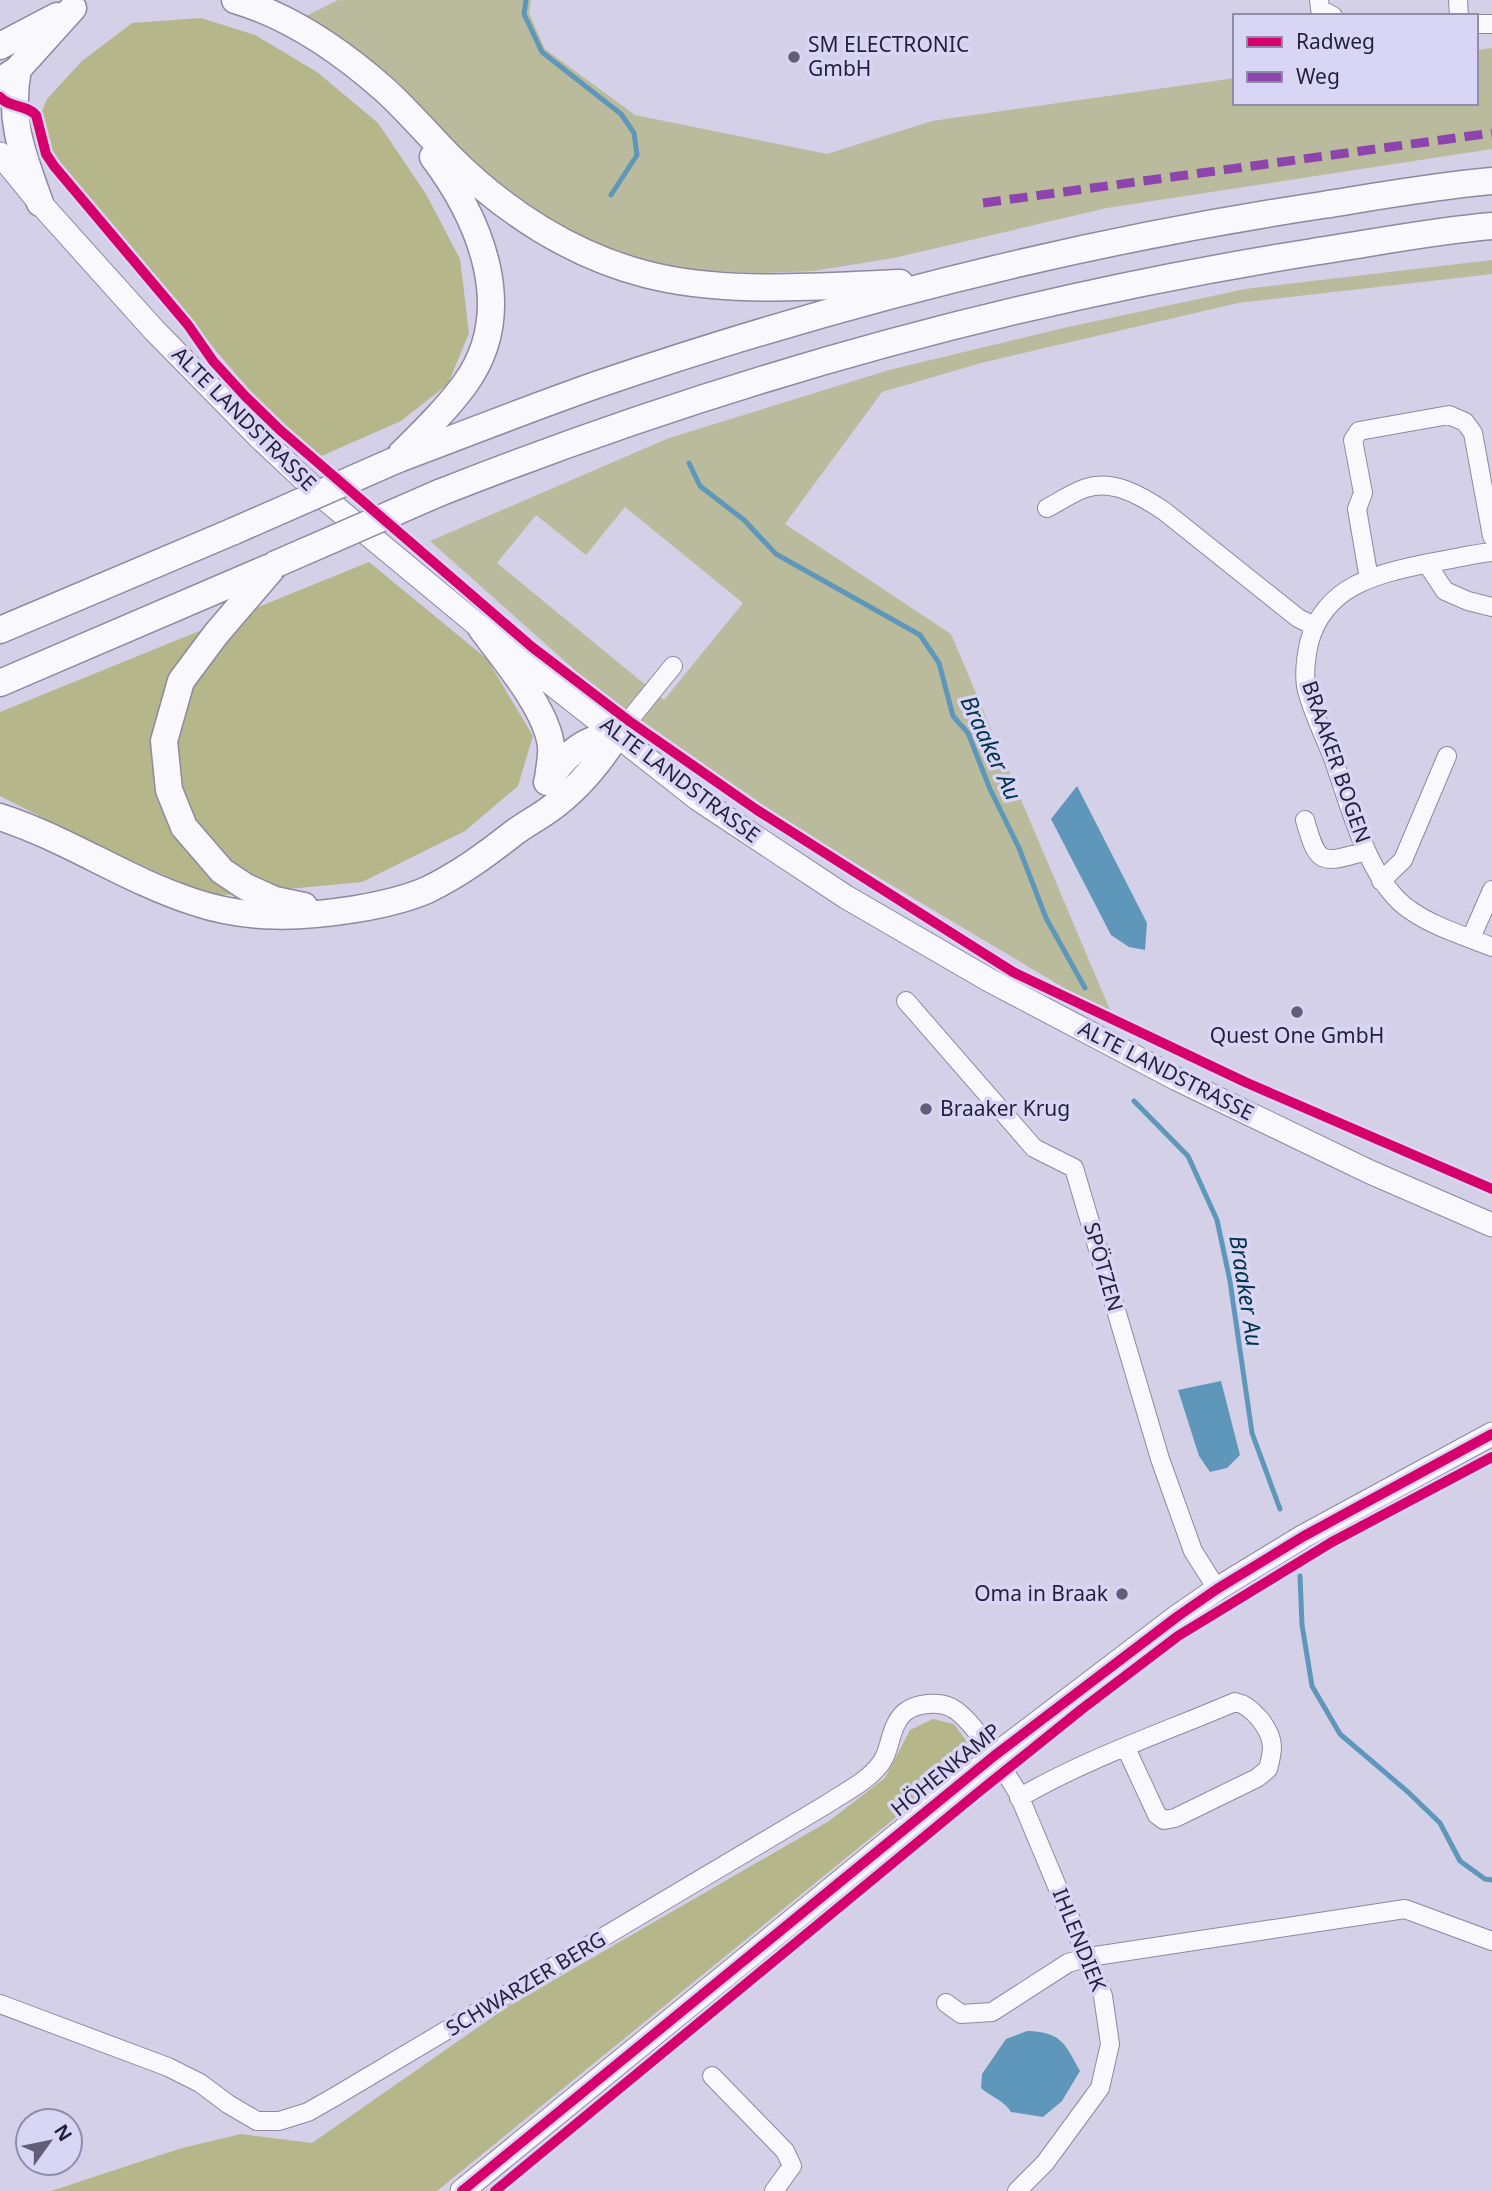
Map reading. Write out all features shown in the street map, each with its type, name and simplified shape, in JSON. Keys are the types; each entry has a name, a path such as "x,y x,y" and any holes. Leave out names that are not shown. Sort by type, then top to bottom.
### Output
{"highway":[{"path":"236,0 291,22 343,57 385,90 454,161 502,202 555,239 597,258 646,274 699,284 813,287 947,280"},
{"path":"0,46 79,4"},
{"path":"40,204 22,151 9,75 79,4"},
{"path":"385,90 452,182 478,235 488,269 492,300 489,332 480,358 466,383 396,460"},
{"path":"0,630 396,460 610,381 764,331 947,280 1084,248 1224,220 1492,181"},
{"path":"0,682 439,493 612,428 844,356 1049,302 1236,264 1492,226"},
{"path":"276,564 216,634 181,681 164,741 169,790 184,827 222,871 246,887 275,900 333,913"},
{"path":"481,628 522,683 544,723 551,746 548,779"},
{"path":"0,817 51,837 140,881 195,903 223,910 271,916 297,917 333,913 390,903 425,891 463,871 552,807 582,780 618,735"},
{"path":"516,831 548,779 576,749 600,736 618,735"}],"main road":[{"name":"ALTE LANDSTRASSE","path":"0,154 40,204 155,330 259,437 323,497 481,628 688,791 846,897 989,980 1189,1085 1370,1172 1490,1225"},
{"name":"HÖHENKAMP","path":"462,2191 649,2041 994,1756 1122,1657 1217,1589 1304,1536 1492,1434"}],"street":[{"path":"1319,0 1320,9 1329,14"},
{"path":"1369,579 1357,509 1363,493 1353,440 1359,430 1449,415 1465,422 1473,433 1492,536"},
{"path":"1047,508 1087,487 1116,488 1142,496 1298,618 1314,626"},
{"name":"BRAAKER BOGEN","path":"1492,552 1385,573 1339,595 1322,612 1314,626 1306,656 1306,685 1366,851 1381,881 1407,909 1426,920 1492,947"},
{"path":"1427,564 1445,591 1492,607"},
{"path":"618,735 673,666"},
{"path":"1381,881 1403,860 1447,756"},
{"path":"1305,820 1314,850 1319,856 1328,860 1339,859 1366,851"},
{"path":"1471,938 1492,890"},
{"name":"SPÖTZEN","path":"906,1001 1034,1148 1074,1168 1160,1459 1193,1550 1217,1589"},
{"path":"1019,1798 1043,1784 1126,1748 1235,1702 1245,1703 1260,1719 1272,1745 1268,1769 1257,1778 1175,1818 1164,1820 1157,1815 1126,1748"},
{"name":"SCHWARZER BERG","path":"0,2004 169,2067 200,2082 228,2105 257,2121 279,2122 308,2112 336,2096 827,1804 869,1775 877,1766 884,1757 890,1734 905,1712 925,1704 952,1708 994,1756"},
{"name":"IHLENDIEK","path":"994,1756 1019,1798 1089,1957 1103,1996 1110,2044 1100,2088 1045,2163 1017,2191"},
{"path":"946,2003 961,2014 992,2012 1068,1963 1089,1957 1405,1909 1492,1941"},
{"path":"712,2076 785,2151 792,2166 774,2191"}],"green space":[{"path":"338,0 531,0 529,13 545,49 635,115 827,154 932,121 1233,78 1233,105 1478,105 1478,50 1492,48 1492,149 1107,208 894,258 813,271 710,271 659,264 599,246 521,202 479,168 399,83 352,46 306,16"},
{"path":"201,18 255,35 317,72 378,123 426,194 460,259 469,333 448,384 401,421 310,461 32,135 47,99 82,61 132,23"},
{"path":"1492,260 1492,274 1238,303 981,363 882,392 785,524 951,634 1113,1017 703,773 649,736 430,541 669,438 889,370 1068,327 1245,289","holes":["625,507 743,603 664,700 497,563 536,515 586,555"]},
{"path":"369,562 487,659 533,736 518,786 465,831 362,882 213,896 104,849 0,796 0,712"},
{"path":"933,1719 954,1724 972,1749 927,1792 437,2191 51,2191 182,2148 241,2134 312,2143 507,2007 829,1821 885,1778 910,1730"}],"water":[{"path":"1077,786 1147,923 1145,950 1129,947 1111,935 1051,819"},
{"path":"1221,1381 1240,1455 1227,1468 1210,1472 1199,1456 1178,1390"},
{"path":"1027,2031 1048,2034 1061,2041 1080,2071 1062,2101 1043,2117 1011,2112 1002,2102 981,2088 982,2074 1006,2039"}],"waterway":[{"name":"Braaker Au","path":"526,0 524,14 542,52 621,114 634,133 637,155 611,195"},
{"name":"Braaker Au","path":"689,463 700,486 744,520 776,554 920,635 939,663 953,716 968,733 990,789 1019,848 1046,918 1085,988"},
{"name":"Braaker Au","path":"1134,1101 1188,1156 1217,1220 1230,1281 1252,1433 1280,1509"},
{"name":"Braaker Au","path":"1300,1576 1302,1625 1312,1686 1340,1734 1440,1823 1460,1861 1485,1879 1492,1880"}],"marked path":[{"path":"983,203 1492,133"}],"cycle path":[{"path":"0,97 36,115 46,154 54,166 188,325 213,361 245,396 280,430 532,647 629,721 757,810 1013,972 1245,1082 1492,1189"},
{"path":"462,2191 994,1756 1178,1616 1304,1536 1492,1434"},
{"path":"495,2191 975,1795 1178,1636 1332,1542 1492,1457"}],"place":[{"name":"SM ELECTRONIC GmbH","path":"794,57"},
{"name":"Quest One GmbH","path":"1297,1012"},
{"name":"Braaker Krug","path":"926,1109"},
{"name":"Oma in Braak","path":"1122,1594"}]}
